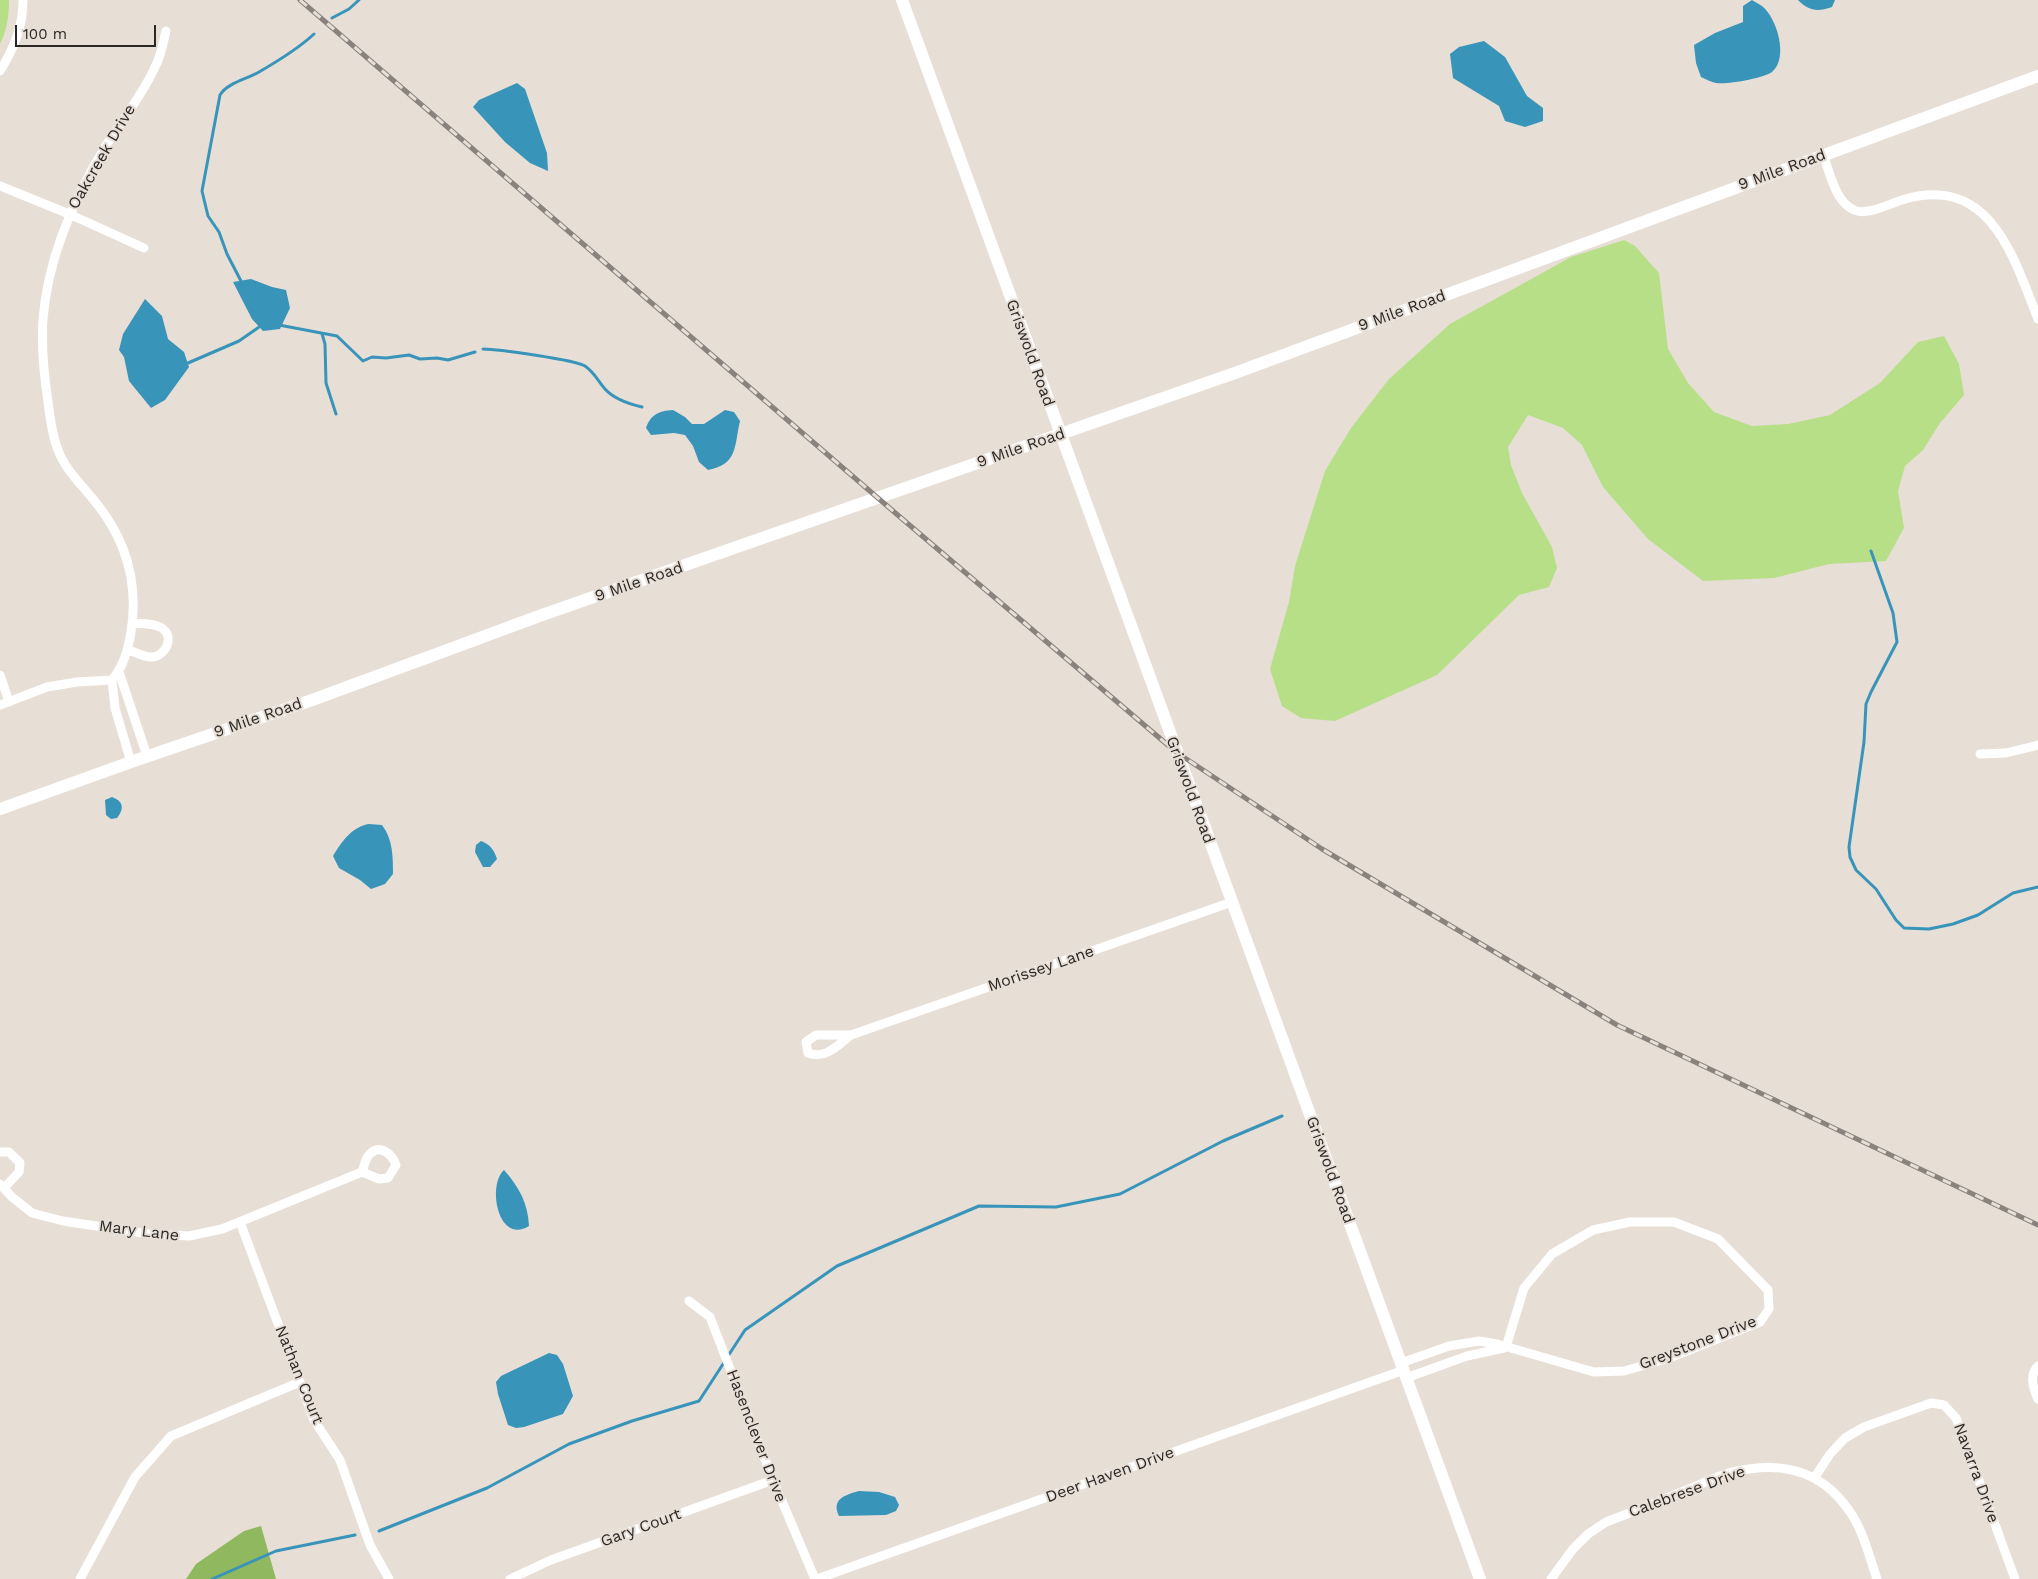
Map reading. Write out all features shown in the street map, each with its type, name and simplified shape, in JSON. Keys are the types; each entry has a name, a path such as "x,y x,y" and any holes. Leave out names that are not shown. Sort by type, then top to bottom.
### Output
{"street":[{"path":"0,71 18,38 23,0"},
{"name":"Griswold Road","path":"902,0 1480,1579"},
{"name":"Oakcreek Drive","path":"112,680 119,672 128,650 133,623 132,577 115,528 63,461 58,450 51,425 44,373 43,320 50,275 69,214 92,169 154,70 166,31"},
{"name":"9 Mile Road","path":"0,809 147,756 315,699 542,615 1235,373 2038,76"},
{"path":"1823,155 1838,193 1852,210 1865,212 1905,199 1930,195 1945,195 1969,203 1976,208 1989,218 2008,246 2038,319"},
{"path":"0,186 69,214 144,248"},
{"path":"128,650 149,657 157,656 164,652 168,645 167,635 161,628 133,623"},
{"path":"119,672 147,756"},
{"path":"0,675 9,702"},
{"path":"0,705 48,687 76,682 112,680 115,708 131,762"},
{"path":"1980,754 2006,753 2038,745"},
{"name":"Morissey Lane","path":"851,1035 1232,902"},
{"name":"Mary Lane","path":"0,1152 9,1152 20,1163 19,1172 2,1186 32,1213 63,1221 149,1234 189,1236 222,1229 362,1172"},
{"name":"Nathan Court","path":"240,1222 314,1420 340,1460 370,1545 389,1579"},
{"name":"Greystone Drive","path":"1404,1371 1459,1343 1479,1341 1594,1372 1624,1371 1669,1358 1760,1322 1769,1310 1768,1290 1718,1239 1674,1222 1630,1222 1593,1230 1552,1254 1524,1288 1506,1347"},
{"name":"Hasenclever Drive","path":"689,1301 710,1317 772,1480 816,1579"},
{"name":"Greystone Drive","path":"1404,1371 1506,1347"},
{"path":"2038,1366 2035,1368 2038,1399"},
{"name":"Deer Haven Drive","path":"816,1579 1404,1371"},
{"path":"80,1579 135,1477 170,1436 300,1382"},
{"name":"Navarra Drive","path":"1815,1477 1830,1454 1845,1438 1864,1427 1931,1403 1944,1405 1956,1418 2015,1579"},
{"name":"Calebrese Drive","path":"1551,1579 1588,1534 1606,1522 1732,1472 1759,1467 1779,1468 1815,1477 1831,1490 1848,1508 1858,1525 1877,1579"},
{"name":"Gary Court","path":"510,1579 551,1560 772,1480"}],"green space":[{"path":"0,0 9,0 9,12 0,44"},
{"path":"1624,240 1635,246 1659,273 1668,349 1688,383 1714,412 1752,426 1788,424 1830,415 1880,383 1918,342 1944,336 1959,364 1964,395 1940,423 1923,450 1905,466 1898,491 1904,528 1886,561 1829,564 1774,578 1703,581 1648,539 1603,487 1582,445 1563,428 1528,415 1508,447 1511,465 1522,493 1552,547 1557,568 1549,587 1519,595 1437,675 1335,721 1301,718 1282,706 1270,669 1289,602 1295,566 1325,471 1351,428 1389,379 1450,324 1571,257"},
{"path":"261,1526 276,1579 186,1579 196,1564 244,1531"}],"water":[{"path":"1752,0 1762,6 1776,28 1780,48 1777,66 1768,74 1736,82 1716,83 1701,77 1696,63 1694,45 1715,33 1743,22 1743,6"},
{"path":"1798,0 1835,0 1832,7 1814,10"},
{"path":"1484,41 1505,57 1527,96 1543,108 1543,121 1525,127 1505,121 1499,106 1453,78 1450,54 1459,47"},
{"path":"517,83 525,89 547,153 548,171 530,163 505,142 473,107 479,100"},
{"path":"251,279 286,290 290,308 280,329 263,331 252,319 233,282"},
{"path":"145,299 162,316 168,339 184,352 189,367 165,400 151,408 129,381 124,357 119,350 123,334"},
{"path":"673,410 692,424 704,424 725,410 734,412 740,421 735,446 730,459 718,467 708,470 699,462 693,446 685,435 674,433 651,435 646,428 650,419 660,412"},
{"path":"112,797 121,803 122,808 117,818 111,819 106,815 105,800"},
{"path":"369,824 382,825 386,830 392,848 393,861 393,874 385,884 371,889 339,868 333,856 353,831"},
{"path":"481,841 492,848 495,853 497,859 490,867 483,867 475,852 476,845"},
{"path":"504,1170 518,1189 527,1210 529,1226 518,1230 510,1227 503,1221 498,1211 496,1188 499,1177"},
{"path":"549,1353 557,1355 563,1364 573,1396 563,1414 524,1427 516,1428 508,1425 496,1382 501,1376"},
{"path":"859,1491 879,1492 895,1497 899,1505 896,1511 886,1515 839,1516 837,1510 838,1502 844,1496"}],"waterway":[{"path":"332,18 349,9 359,0"},
{"path":"242,283 227,254 219,232 208,216 202,191 220,95 227,87 259,72 288,54 314,34"},
{"path":"188,363 239,341 262,325"},
{"path":"279,325 337,336 363,361 372,357 386,358 409,355 420,359 437,358 448,360 475,352"},
{"path":"322,334 325,344 326,383 336,414"},
{"path":"483,349 536,355 585,366 613,396 627,403 642,407"},
{"path":"1871,551 1893,613 1897,642 1866,704 1864,742 1849,847 1850,857 1856,870 1876,889 1896,920 1904,928 1929,929 1953,924 1978,915 2013,893 2038,887"},
{"path":"728,1356 745,1330 837,1266 979,1206 1056,1207 1120,1194 1223,1141 1282,1116"},
{"path":"379,1531 487,1488 569,1444 632,1421 699,1401 725,1361"},
{"path":"212,1579 276,1551 355,1535"}],"railway":[{"path":"300,0 1176,752 1322,849 1617,1025 2038,1225"}]}
